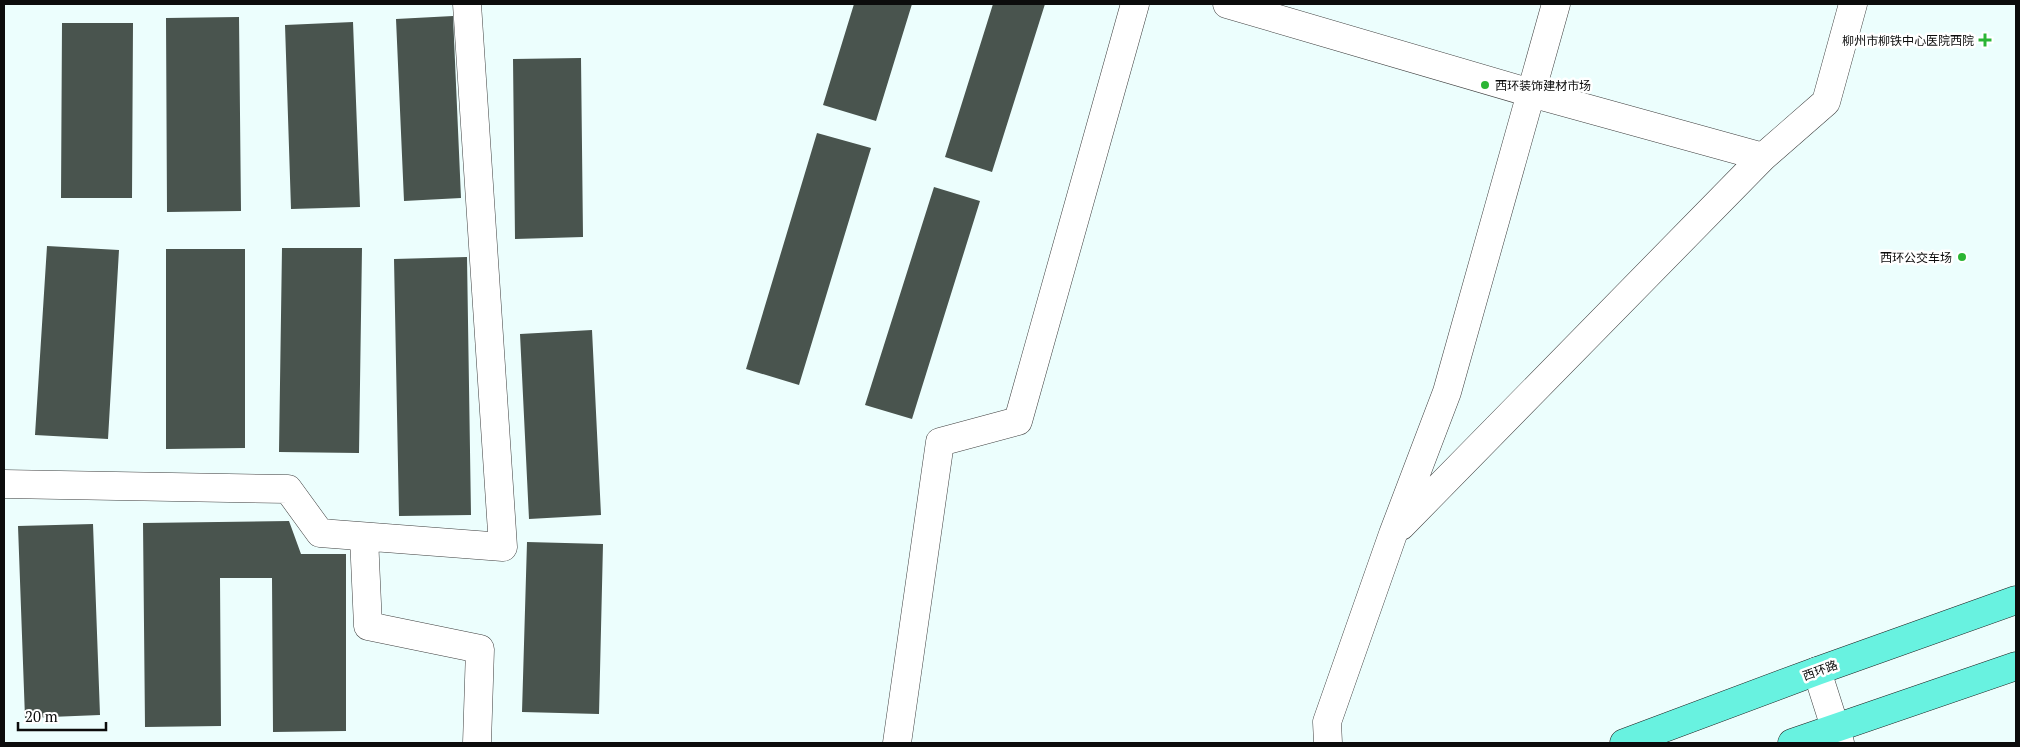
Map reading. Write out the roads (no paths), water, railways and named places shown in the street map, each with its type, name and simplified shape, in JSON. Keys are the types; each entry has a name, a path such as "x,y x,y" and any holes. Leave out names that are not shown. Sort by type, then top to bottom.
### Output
{"main road":[{"name":"西环路","path":"1624,743 2016,600"},
{"path":"1792,743 1837,735 2016,666"}],"street":[{"path":"4,484 288,489 320,533 503,547 467,4"},
{"path":"896,743 940,442 1018,421 1134,4"},
{"path":"1227,4 1531,93 1763,156"},
{"path":"1328,743 1327,722 1393,534 1446,392 1556,4"},
{"path":"1393,534 1763,156 1826,102 1853,4"},
{"path":"364,537 368,626 480,650 477,743"},
{"path":"1817,671 1837,735"}],"place":[{"name":"柳州市柳铁中心医院西院","path":"1985,40"},
{"name":"西环装饰建材市场","path":"1485,85"},
{"name":"西环公交车场","path":"1962,257"}]}
